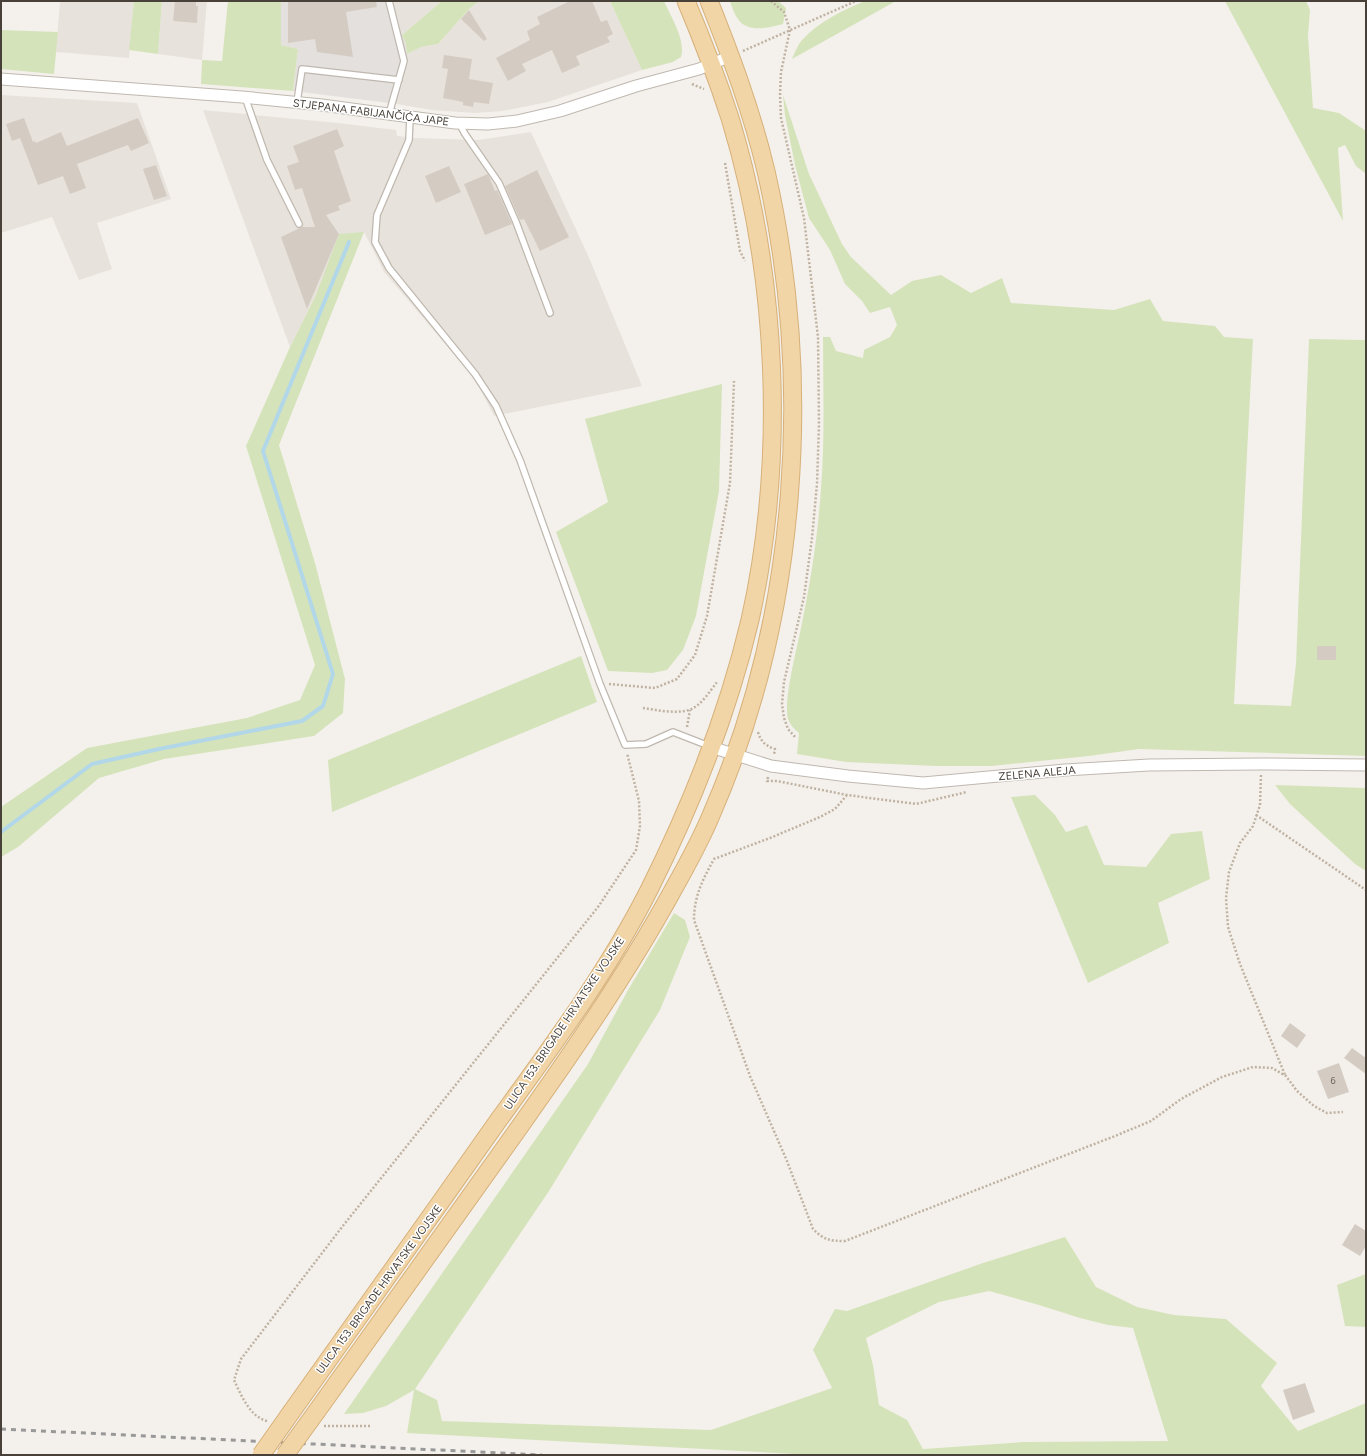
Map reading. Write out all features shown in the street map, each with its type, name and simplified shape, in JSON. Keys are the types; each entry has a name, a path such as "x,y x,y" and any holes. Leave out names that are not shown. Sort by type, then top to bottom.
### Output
{"main road":[{"name":"ULICA 153. BRIGADE HRVATSKE VOJSKE","path":"261,1455 541,1061 593,984 627,930 649,890 689,802 711,746 740,659 750,619 759,570 766,523 771,461 772,394 767,301 758,239 746,179 730,120 712,64 686,1"},
{"name":"ULICA 153. BRIGADE HRVATSKE VOJSKE","path":"285,1455 320,1418 611,994 646,938 694,851 712,813 735,755 752,703 763,663 786,525 791,471 793,395 787,300 778,232 766,171 750,113 731,56 709,1"}],"street":[{"name":"STJEPANA FABIJANČIĆA JAPE","path":"1,79 245,97 459,123 488,124 517,121 560,111 636,86 712,64 731,56"},
{"name":"ZELENA ALEJA","path":"711,746 771,766 848,776 923,783 1065,770 1149,765 1366,765"}],"lane":[{"path":"389,1 404,61 389,114"},
{"path":"296,102 302,69 399,80"},
{"path":"245,97 267,160 299,224"},
{"path":"410,117 409,140 377,215 375,242 389,268 475,374 496,406 520,460 600,684 625,744 646,744 673,732 711,746"},
{"path":"459,123 499,183 516,222 550,312"}],"path":[{"path":"772,1 784,12 790,30"},
{"path":"731,56 856,1"},
{"path":"704,82 706,89"},
{"path":"725,162 740,251 748,267"},
{"path":"600,684 655,688 677,679 695,655 707,616 730,483 734,382"},
{"path":"643,708 667,712 690,710 706,698 719,678"},
{"path":"685,736 690,710"},
{"path":"270,1422 259,1419 244,1400 234,1380 241,1359 342,1227 598,907 636,850 640,826 639,801 625,744"},
{"path":"1261,764 1260,805 1253,826 1240,844 1229,872 1226,898 1228,927 1240,964 1286,1076 1297,1091 1314,1106 1327,1112 1343,1112"},
{"path":"848,795 835,809 820,817 714,859 703,881 694,905 694,920 750,1076 787,1161 813,1229 822,1238 834,1241 845,1241 1115,1136 1151,1121 1181,1099 1222,1077 1253,1067 1272,1068 1286,1076"},
{"path":"1256,816 1366,890"},
{"path":"320,1418 372,1426"}],"shaded area":[{"path":"60,1 134,1 129,58 56,52"},
{"path":"162,1 207,1 202,60 158,54"},
{"path":"281,1 393,1 402,35 406,44 407,54 407,65 397,104 293,91 298,49 281,45"},
{"path":"393,1 442,1 402,35"},
{"path":"479,1 610,1 642,70 548,102 503,111 474,113 432,110 397,104 407,65 407,54 421,47 438,44 469,9"},
{"path":"1,95 137,103 171,199 97,223 112,269 79,280 52,217 1,233"},
{"path":"203,110 396,130 397,136 415,138 478,140 531,132 590,260 642,386 494,416 475,379 384,272 364,232 316,295 290,347"}],"green space":[{"path":"134,1 162,1 158,54 129,50"},
{"path":"228,1 281,1 281,45 298,49 293,91 201,84 202,60 222,61"},
{"path":"442,1 479,1 469,9 438,44 421,47 407,54 406,44 402,35"},
{"path":"610,1 664,1 680,36 682,50 681,57 673,62 642,70"},
{"path":"730,1 778,1 786,8 783,24 765,28 753,28 747,26 737,17"},
{"path":"865,1 896,1 792,59 801,41 824,21"},
{"path":"1225,1 1306,1 1310,10 1308,36 1313,108 1339,113 1366,131 1366,174 1356,166 1345,145 1338,148 1343,221"},
{"path":"1,30 58,32 54,74 1,69"},
{"path":"783,95 809,174 842,244 851,257 891,295 912,281 941,275 971,293 1002,278 1011,303 1114,310 1150,299 1163,321 1215,326 1224,337 1253,339 1234,704 1291,706 1296,664 1309,339 1366,340 1366,756 1139,749 1089,756 992,766 936,766 846,762 797,754 799,733 792,727 788,719 787,710 789,686 808,590 818,522 824,413 823,337 830,337 836,351 863,358 864,350 890,337 897,325 890,307 870,313 862,301 845,284 830,250 809,218 795,165 785,115"},
{"path":"364,232 279,445 315,563 345,679 343,713 314,736 164,759 99,778 18,847 1,857 1,807 87,748 247,718 300,700 315,665 246,446 290,347 316,295 339,234"},
{"path":"722,384 719,491 696,616 683,650 667,670 652,673 608,671 556,532 608,502 585,419"},
{"path":"581,656 597,702 332,812 328,760"},
{"path":"1275,785 1366,788 1366,871 1355,864 1290,804"},
{"path":"1035,795 1055,815 1066,832 1087,825 1104,865 1146,867 1171,834 1202,831 1210,879 1158,903 1169,943 1088,983 1011,797"},
{"path":"674,913 685,920 690,937 660,1010 549,1191 415,1389 437,1400 442,1421 711,1430 832,1388 813,1350 835,1309 847,1311 983,1263 1065,1237 1096,1287 1137,1307 1174,1315 1226,1319 1277,1363 1261,1386 1298,1431 1366,1403 1366,1455 814,1455 407,1433 414,1390 386,1406 363,1413 344,1414 588,1064 628,990","holes":["989,1291 1108,1325 1133,1328 1168,1441 1024,1442 923,1449 907,1420 879,1405 873,1365 866,1338 939,1302"]},
{"path":"1366,1274 1366,1327 1345,1326 1337,1285"}],"building":[{"path":"175,1 196,2 196,6 198,6 197,23 173,21"},
{"path":"288,1 376,1 377,7 346,12 353,57 317,52 315,39 288,43"},
{"path":"570,1 592,1 601,22 607,20 613,34 607,37 610,42 576,56 580,65 562,73 552,50 522,64 526,71 508,81 496,58 530,40 527,31 540,24 537,17"},
{"path":"469,10 487,39 484,41 461,19"},
{"path":"444,55 472,59 469,79 493,83 489,104 474,102 473,107 463,105 463,102 443,98 448,69 442,68"},
{"path":"24,118 33,142 35,141 36,143 61,132 67,146 138,118 149,143 131,151 128,145 77,164 86,188 70,194 63,176 38,185 20,138 12,141 6,124"},
{"path":"337,129 344,146 334,151 351,201 338,206 340,210 326,215 339,234 307,309 281,237 302,227 315,227 302,188 295,190 287,166 299,162 293,146"},
{"path":"156,165 167,196 154,200 143,169"},
{"path":"449,166 461,192 436,203 425,176"},
{"path":"537,170 569,237 540,251 524,219 520,220 505,186"},
{"path":"488,174 512,224 485,235 464,184"},
{"path":"1317,646 1336,646 1336,660 1317,660"},
{"path":"1290,1023 1306,1035 1297,1048 1281,1036"},
{"path":"1352,1048 1366,1058 1366,1074 1344,1058"},
{"path":"1339,1063 1349,1092 1328,1099 1317,1071"},
{"path":"1355,1224 1366,1231 1366,1246 1360,1256 1342,1245"},
{"path":"1305,1383 1315,1412 1293,1420 1283,1390"}],"waterway":[{"path":"1,832 92,764 159,749 302,721 323,706 333,674 263,451 349,242"}],"railway":[{"path":"1,1429 542,1455"}]}
